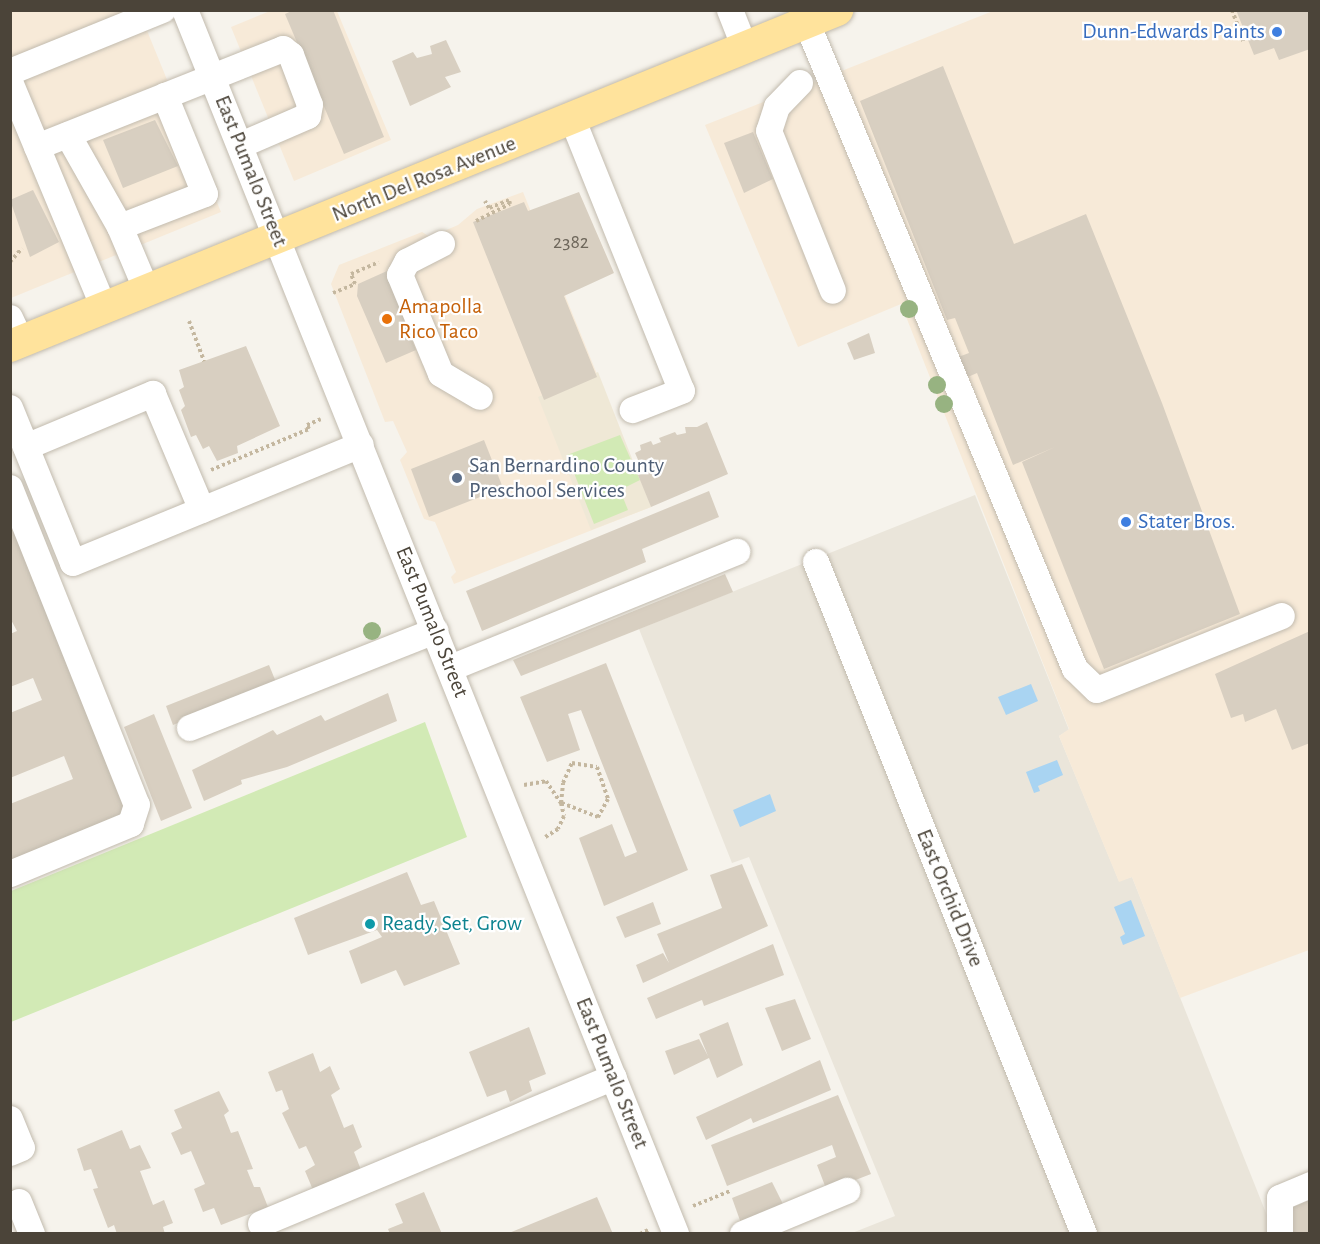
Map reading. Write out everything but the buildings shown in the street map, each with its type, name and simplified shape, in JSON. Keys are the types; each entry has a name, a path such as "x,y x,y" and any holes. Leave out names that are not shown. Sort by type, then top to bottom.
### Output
{"main road":[{"name":"North Del Rosa Avenue","path":"14,335 104,309 837,10"}],"street":[{"path":"10,72 163,10"},
{"name":"East Pumalo Street","path":"185,10 676,1233"},
{"path":"730,10 745,48"},
{"path":"807,22 1075,669 1097,690 1282,616"},
{"path":"37,147 283,49 291,55 310,105 308,116 241,146"},
{"path":"10,82 104,309"},
{"path":"800,83 777,107 769,131 833,291"},
{"path":"120,227 205,194 165,96"},
{"path":"572,118 682,391 633,410"},
{"path":"68,135 120,227 147,291"},
{"path":"442,244 406,262 400,275 441,374 480,397"},
{"path":"26,447 153,394 202,510"},
{"path":"10,408 73,563 361,445"},
{"path":"10,488 137,805 131,824 10,874"},
{"path":"451,668 737,552"},
{"name":"East Orchid Drive","path":"816,562 1084,1233"},
{"path":"190,728 435,631"},
{"path":"261,1224 614,1077"},
{"path":"10,1119 22,1148 10,1153"},
{"path":"1280,1233 1280,1198 1310,1185"},
{"path":"743,1233 847,1191"},
{"path":"19,1202 32,1233"}],"path":[{"path":"1232,10 1244,43"},
{"path":"476,221 510,204 509,200 489,208 485,201"},
{"path":"10,262 22,248"},
{"path":"333,293 355,284 351,274 380,261 384,272"},
{"path":"189,321 204,361"},
{"path":"208,471 309,429 307,425 321,419"},
{"path":"524,785 546,781 561,802 598,818 608,799 597,767 572,763 563,783 561,802 564,816 558,829 545,837"},
{"path":"693,1206 730,1191"},
{"path":"640,1233 648,1230"}],"shaded area":[{"path":"11,11 139,11 221,212 11,298"},
{"path":"270,11 337,11 391,140 294,181 231,27"},
{"path":"993,11 1309,11 1309,950 1180,998 1132,877 1119,882 1059,736 1069,729 901,304 798,347 705,125"},
{"path":"523,192 651,507 454,584 451,577 456,572 435,522 424,519 400,460 407,452 393,421 385,422 331,284 339,265 422,232 430,237 458,225 477,209"},
{"path":"598,372 651,507 591,530 538,397"},
{"path":"975,495 1069,730 1059,736 1119,881 1132,877 1274,1233 852,1233 895,1216 749,857 732,863 639,629"}],"green space":[{"path":"620,435 640,480 620,490 628,510 594,524 567,455"},
{"path":"425,722 467,837 11,1022 11,891"}],"water":[{"path":"1031,684 1038,701 1006,715 998,697"},
{"path":"1057,760 1063,775 1038,786 1040,791 1034,793 1026,772"},
{"path":"770,794 776,811 740,827 733,810"},
{"path":"1131,900 1145,936 1123,945 1120,937 1125,934 1114,907"}],"place":[{"name":"Dunn-Edwards Paints","path":"1277,32"},
{"name":"Amapolla Rico Taco","path":"387,319"},
{"name":"San Bernardino County Preschool Services","path":"457,478"},
{"name":"Stater Bros.","path":"1126,522"},
{"name":"Ready, Set, Grow","path":"370,924"}]}
